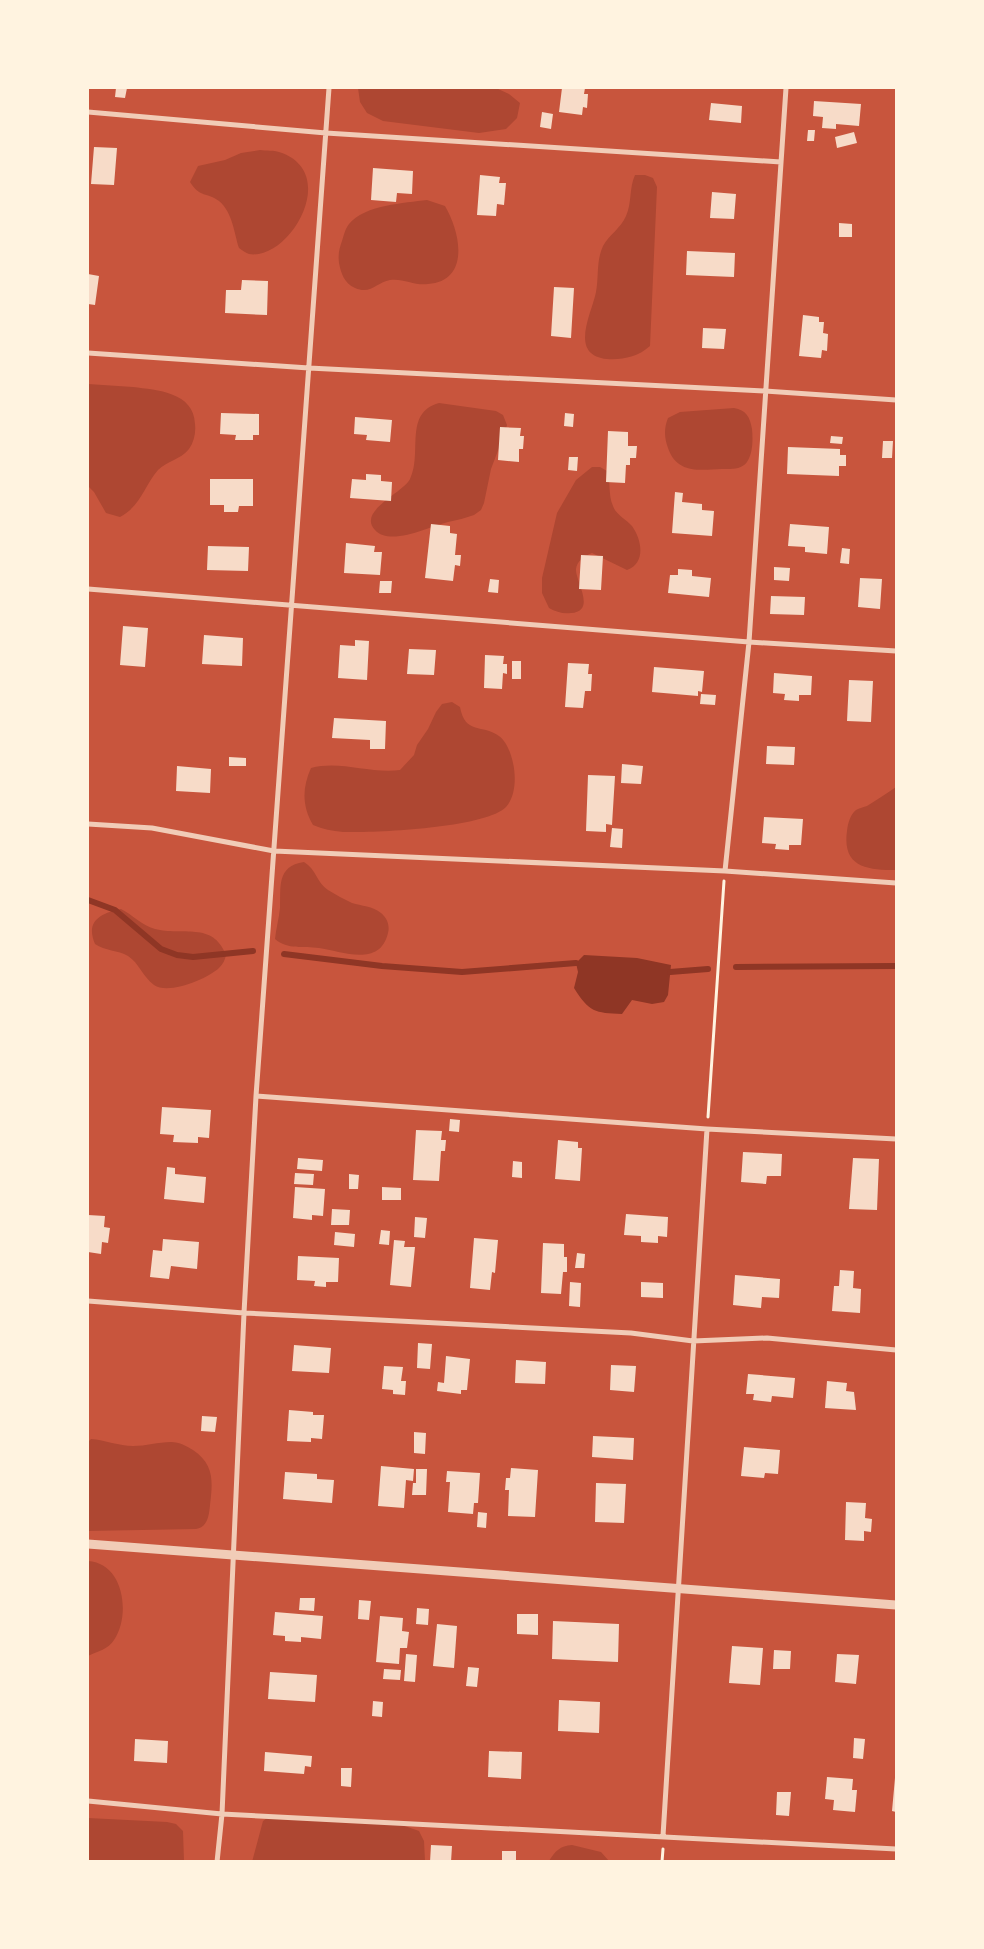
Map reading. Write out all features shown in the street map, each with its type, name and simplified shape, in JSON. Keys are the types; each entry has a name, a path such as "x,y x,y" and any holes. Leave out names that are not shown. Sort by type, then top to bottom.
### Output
{"street":[{"path":"218,1862 222,1814 244,1313 256,1096 329,88"},
{"path":"725,871 749,642 786,88"},
{"path":"88,112 326,133 782,162"},
{"path":"88,353 309,368 765,391 896,400"},
{"path":"88,589 749,642 896,650"},
{"path":"88,824 152,828 274,851 725,871 896,883"},
{"path":"256,1096 707,1128 896,1139"},
{"path":"664,1836 707,1128"},
{"path":"88,1301 244,1313 631,1333 693,1341 767,1338 896,1350"},
{"path":"88,1544 896,1606"},
{"path":"88,1801 222,1814 896,1849"}],"path":[{"path":"707,1128 725,871"}],"shaded area":[{"path":"358,88 496,88 509,94 520,103 517,118 506,129 479,133 383,121 367,113 360,102"},
{"path":"260,150 279,152 297,162 307,177 308,195 303,213 293,230 279,244 264,252 249,254 239,248 230,217 224,206 215,198 200,193 190,182 198,166 225,160 241,153"},
{"path":"635,175 645,175 653,178 657,187 650,346 630,357 607,359 595,356 588,350 585,342 585,332 596,292 598,263 601,252 603,246 626,216"},
{"path":"427,200 445,206 455,229 458,254 456,265 451,274 441,281 428,284 390,280 365,290 355,288 348,283 342,274 339,252 349,224 364,213 374,209"},
{"path":"88,384 133,387 163,392 181,399 193,413 195,434 189,449 182,456 165,464 158,470 138,502 120,517 106,513 94,492 88,486"},
{"path":"439,403 496,411 503,415 507,425 491,469 481,510 474,515 411,534 400,536 382,535 375,530 371,523 372,516 376,509 410,479 414,469 417,425 421,415 428,408"},
{"path":"734,408 742,410 747,415 752,429 751,450 745,465 732,469 697,470 690,469 677,462 668,448 666,440 665,429 668,418 680,412"},
{"path":"592,467 600,467 607,471 613,506 616,512 632,526 640,544 640,557 633,567 627,570 592,553 584,557 579,561 576,569 583,595 583,607 579,611 571,613 554,611 549,608 542,593 542,578 557,513 576,480"},
{"path":"452,702 460,707 466,722 475,728 493,732 499,736 510,752 515,780 512,797 506,807 494,814 476,820 428,828 343,832 313,825 309,818 304,797 311,768 344,766 389,771 400,770 414,755 417,745 442,704"},
{"path":"896,787 896,870 866,867 853,859 848,852 846,843 849,822 856,810 867,806"},
{"path":"304,862 328,890 352,903 374,909 385,917 389,930 384,944 377,951 359,955 348,954 319,948 285,945 275,939 284,873 295,864"},
{"path":"121,909 145,925 155,929 196,932 213,938 220,944 226,955 224,962 206,977 188,984 169,988 161,988 154,985 128,956 95,944 92,929 97,919 107,913"},
{"path":"584,955 637,958 671,965 668,995 664,1002 652,1004 632,1000 622,1014 594,1010 584,1002 574,988 578,972 576,963"},
{"path":"91,1439 133,1446 174,1442 183,1444 200,1455 208,1467 211,1481 209,1513 203,1526 196,1529 88,1531 88,1442"},
{"path":"88,1561 100,1564 110,1571 117,1580 123,1605 119,1630 112,1643 106,1648 88,1656"},
{"path":"270,1816 402,1825 419,1831 424,1841 425,1861 252,1862 263,1821"},
{"path":"88,1818 176,1824 183,1831 184,1861 88,1861"},
{"path":"572,1845 601,1852 609,1861 549,1861 558,1850"}],"building":[{"path":"116,88 127,88 125,98 115,97"},
{"path":"562,88 585,88 584,94 588,94 587,108 583,107 582,115 559,112"},
{"path":"814,101 861,104 859,126 836,124 836,129 822,128 823,117 813,116"},
{"path":"711,103 742,106 741,123 709,120"},
{"path":"542,112 553,114 551,129 540,127"},
{"path":"808,130 815,130 814,141 807,141"},
{"path":"854,132 857,143 837,148 835,137"},
{"path":"94,147 117,148 114,185 91,184"},
{"path":"373,168 413,171 412,194 397,193 396,202 371,200"},
{"path":"480,175 500,177 499,183 506,183 504,205 497,204 496,216 477,215"},
{"path":"712,192 736,194 734,219 710,218"},
{"path":"839,223 852,224 852,237 839,237"},
{"path":"687,251 735,253 734,277 686,275"},
{"path":"88,274 99,276 95,305 88,304"},
{"path":"242,280 268,281 267,315 225,313 226,290 241,290"},
{"path":"554,287 574,288 571,338 551,336"},
{"path":"803,315 819,317 819,322 824,322 823,333 828,334 827,351 822,350 821,358 799,356"},
{"path":"703,328 726,329 724,349 702,348"},
{"path":"221,413 259,414 259,435 253,435 253,440 235,440 236,435 220,434"},
{"path":"565,413 574,414 573,427 564,426"},
{"path":"355,417 392,420 390,442 366,440 367,435 354,434"},
{"path":"500,427 521,428 520,436 524,436 523,449 519,449 519,462 498,460"},
{"path":"608,431 628,432 628,446 637,446 636,458 630,458 630,465 626,465 625,483 606,482"},
{"path":"831,436 843,437 842,444 830,443"},
{"path":"883,441 893,441 892,458 882,458"},
{"path":"788,447 840,449 840,455 846,455 846,466 839,466 839,476 787,474"},
{"path":"569,457 578,457 577,471 568,470"},
{"path":"366,474 381,475 381,481 392,482 391,501 350,498 352,479 366,480"},
{"path":"210,479 253,479 253,506 239,506 238,512 224,512 224,505 210,505"},
{"path":"675,492 683,493 682,502 702,504 702,510 714,511 712,536 672,533"},
{"path":"431,524 450,526 450,533 457,534 455,555 461,555 460,566 455,565 453,581 425,578"},
{"path":"790,524 829,527 827,554 805,552 805,547 788,546"},
{"path":"346,543 375,546 374,552 382,552 380,575 344,573"},
{"path":"208,546 249,547 248,571 207,570"},
{"path":"842,548 850,549 849,564 840,563"},
{"path":"581,555 603,556 601,590 579,589"},
{"path":"774,567 790,568 789,581 774,580"},
{"path":"678,569 692,570 692,576 711,578 709,597 668,593 670,575 678,575"},
{"path":"860,578 882,579 880,609 858,607"},
{"path":"490,579 499,580 498,593 488,592"},
{"path":"380,581 392,581 391,593 379,593"},
{"path":"771,596 805,597 804,615 770,614"},
{"path":"123,626 148,628 145,667 120,665"},
{"path":"204,635 243,638 242,666 202,664"},
{"path":"355,640 369,641 367,680 338,678 340,645 355,646"},
{"path":"409,649 436,650 434,675 407,674"},
{"path":"485,655 504,656 503,664 507,664 507,674 503,673 502,689 484,688"},
{"path":"512,661 521,661 521,679 512,679"},
{"path":"568,663 589,664 588,674 592,674 591,691 585,691 583,708 565,707"},
{"path":"654,667 704,671 702,692 698,691 698,696 652,692"},
{"path":"774,673 812,676 811,695 799,695 799,701 784,700 785,694 773,693"},
{"path":"849,680 873,681 871,722 847,721"},
{"path":"701,694 716,695 715,705 700,704"},
{"path":"334,718 386,721 385,749 370,749 370,740 332,738"},
{"path":"767,746 795,747 794,765 766,764"},
{"path":"229,757 246,758 246,766 229,766"},
{"path":"622,764 643,766 641,784 621,783"},
{"path":"177,766 211,769 210,793 176,791"},
{"path":"588,775 615,776 612,825 606,824 606,832 586,831"},
{"path":"764,817 803,819 801,845 789,845 789,850 775,849 776,844 762,843"},
{"path":"612,828 623,829 622,848 610,847"},
{"path":"162,1107 211,1110 209,1138 198,1137 198,1143 173,1142 174,1135 160,1134"},
{"path":"450,1119 460,1120 459,1132 449,1131"},
{"path":"416,1130 442,1131 441,1140 446,1140 445,1151 441,1151 439,1181 413,1180"},
{"path":"558,1140 578,1142 578,1148 582,1148 580,1181 555,1179"},
{"path":"743,1152 782,1154 781,1176 767,1176 766,1184 741,1182"},
{"path":"298,1158 323,1160 322,1171 297,1169"},
{"path":"853,1158 879,1159 877,1210 849,1209"},
{"path":"513,1161 522,1162 522,1178 512,1177"},
{"path":"167,1167 175,1168 175,1174 206,1177 204,1203 164,1199"},
{"path":"295,1173 314,1174 313,1185 294,1184"},
{"path":"349,1174 359,1175 358,1189 349,1189"},
{"path":"295,1187 325,1189 323,1216 312,1215 312,1220 293,1218"},
{"path":"382,1187 401,1188 401,1200 382,1200"},
{"path":"332,1209 350,1210 349,1225 331,1225"},
{"path":"626,1214 668,1217 667,1237 658,1236 658,1243 641,1242 641,1236 624,1235"},
{"path":"88,1215 105,1216 104,1227 110,1228 108,1243 102,1242 101,1254 88,1252"},
{"path":"415,1217 427,1218 425,1238 414,1237"},
{"path":"381,1230 390,1231 389,1245 379,1244"},
{"path":"335,1232 355,1234 354,1247 334,1245"},
{"path":"474,1238 498,1240 495,1273 492,1272 490,1290 470,1288"},
{"path":"163,1239 199,1242 197,1269 171,1266 169,1279 150,1277 153,1250 162,1251"},
{"path":"394,1240 405,1241 404,1247 415,1247 411,1287 390,1285"},
{"path":"543,1243 564,1244 564,1257 567,1257 567,1272 563,1272 561,1294 541,1293"},
{"path":"577,1253 585,1254 584,1268 575,1268"},
{"path":"298,1256 339,1258 338,1282 326,1282 326,1287 314,1286 315,1281 297,1280"},
{"path":"840,1270 854,1271 853,1288 861,1289 860,1313 832,1311 834,1286 839,1286"},
{"path":"735,1275 780,1279 779,1298 762,1297 761,1308 733,1305"},
{"path":"570,1282 581,1283 580,1307 569,1306"},
{"path":"641,1282 663,1283 663,1298 641,1297"},
{"path":"418,1343 432,1344 430,1369 417,1368"},
{"path":"294,1345 331,1348 329,1373 292,1371"},
{"path":"446,1356 470,1359 467,1390 461,1390 461,1394 437,1391 438,1382 444,1383"},
{"path":"516,1360 546,1362 545,1384 515,1383"},
{"path":"611,1365 636,1366 634,1392 610,1390"},
{"path":"384,1366 403,1367 401,1381 406,1381 405,1395 393,1394 393,1390 382,1389"},
{"path":"748,1374 795,1378 793,1398 772,1396 771,1402 753,1400 754,1394 746,1394"},
{"path":"827,1381 847,1383 846,1391 854,1392 856,1410 825,1408"},
{"path":"289,1410 313,1412 313,1415 324,1415 322,1439 311,1438 311,1442 287,1441"},
{"path":"202,1416 217,1417 215,1432 201,1431"},
{"path":"414,1432 426,1433 425,1454 414,1453"},
{"path":"593,1436 634,1438 633,1460 592,1457"},
{"path":"744,1447 780,1450 778,1474 765,1473 764,1478 741,1476"},
{"path":"381,1466 414,1469 413,1481 406,1480 404,1508 378,1506"},
{"path":"511,1468 538,1470 535,1517 508,1516 509,1490 505,1490 506,1478 510,1478"},
{"path":"416,1469 427,1469 426,1495 412,1495 413,1483 416,1483"},
{"path":"447,1471 480,1473 478,1503 474,1503 473,1514 448,1512 450,1482 446,1482"},
{"path":"285,1472 317,1474 317,1479 334,1480 332,1503 283,1499"},
{"path":"596,1483 626,1484 624,1523 595,1522"},
{"path":"846,1502 866,1503 865,1518 872,1519 871,1532 864,1531 864,1541 845,1540"},
{"path":"478,1512 487,1513 486,1528 477,1527"},
{"path":"300,1598 315,1598 314,1611 299,1610"},
{"path":"359,1600 371,1601 369,1620 358,1619"},
{"path":"417,1608 429,1609 428,1625 416,1624"},
{"path":"275,1612 323,1616 321,1639 301,1637 301,1642 285,1641 285,1636 273,1635"},
{"path":"517,1614 538,1614 538,1635 517,1634"},
{"path":"380,1616 403,1618 402,1631 409,1632 407,1648 400,1648 399,1664 376,1662"},
{"path":"553,1621 619,1624 618,1662 552,1659"},
{"path":"437,1624 457,1626 454,1668 433,1666"},
{"path":"732,1646 763,1648 760,1685 729,1683"},
{"path":"774,1650 791,1651 790,1669 773,1669"},
{"path":"406,1654 417,1655 415,1682 404,1681"},
{"path":"837,1654 859,1655 856,1684 835,1682"},
{"path":"468,1667 479,1668 477,1687 466,1686"},
{"path":"384,1669 401,1670 400,1680 383,1679"},
{"path":"270,1672 317,1675 315,1702 268,1699"},
{"path":"559,1700 600,1702 599,1733 558,1731"},
{"path":"373,1701 383,1702 382,1717 372,1716"},
{"path":"854,1738 865,1739 863,1759 853,1758"},
{"path":"135,1739 168,1741 167,1763 134,1761"},
{"path":"489,1751 522,1752 521,1779 488,1777"},
{"path":"265,1752 312,1756 311,1767 305,1766 304,1774 264,1771"},
{"path":"341,1768 352,1768 351,1787 341,1786"},
{"path":"827,1777 853,1779 852,1790 857,1790 855,1812 833,1810 834,1800 825,1799"},
{"path":"896,1778 896,1812 892,1811"},
{"path":"777,1792 791,1792 789,1816 776,1815"},
{"path":"431,1845 452,1846 451,1862 430,1862"},
{"path":"502,1851 516,1851 516,1862 502,1862"}],"waterway":[{"path":"88,900 115,910 161,949 177,955 193,957 253,951"},
{"path":"284,954 382,966 462,972 576,963"},
{"path":"736,967 896,966"},
{"path":"670,972 708,969"}]}
